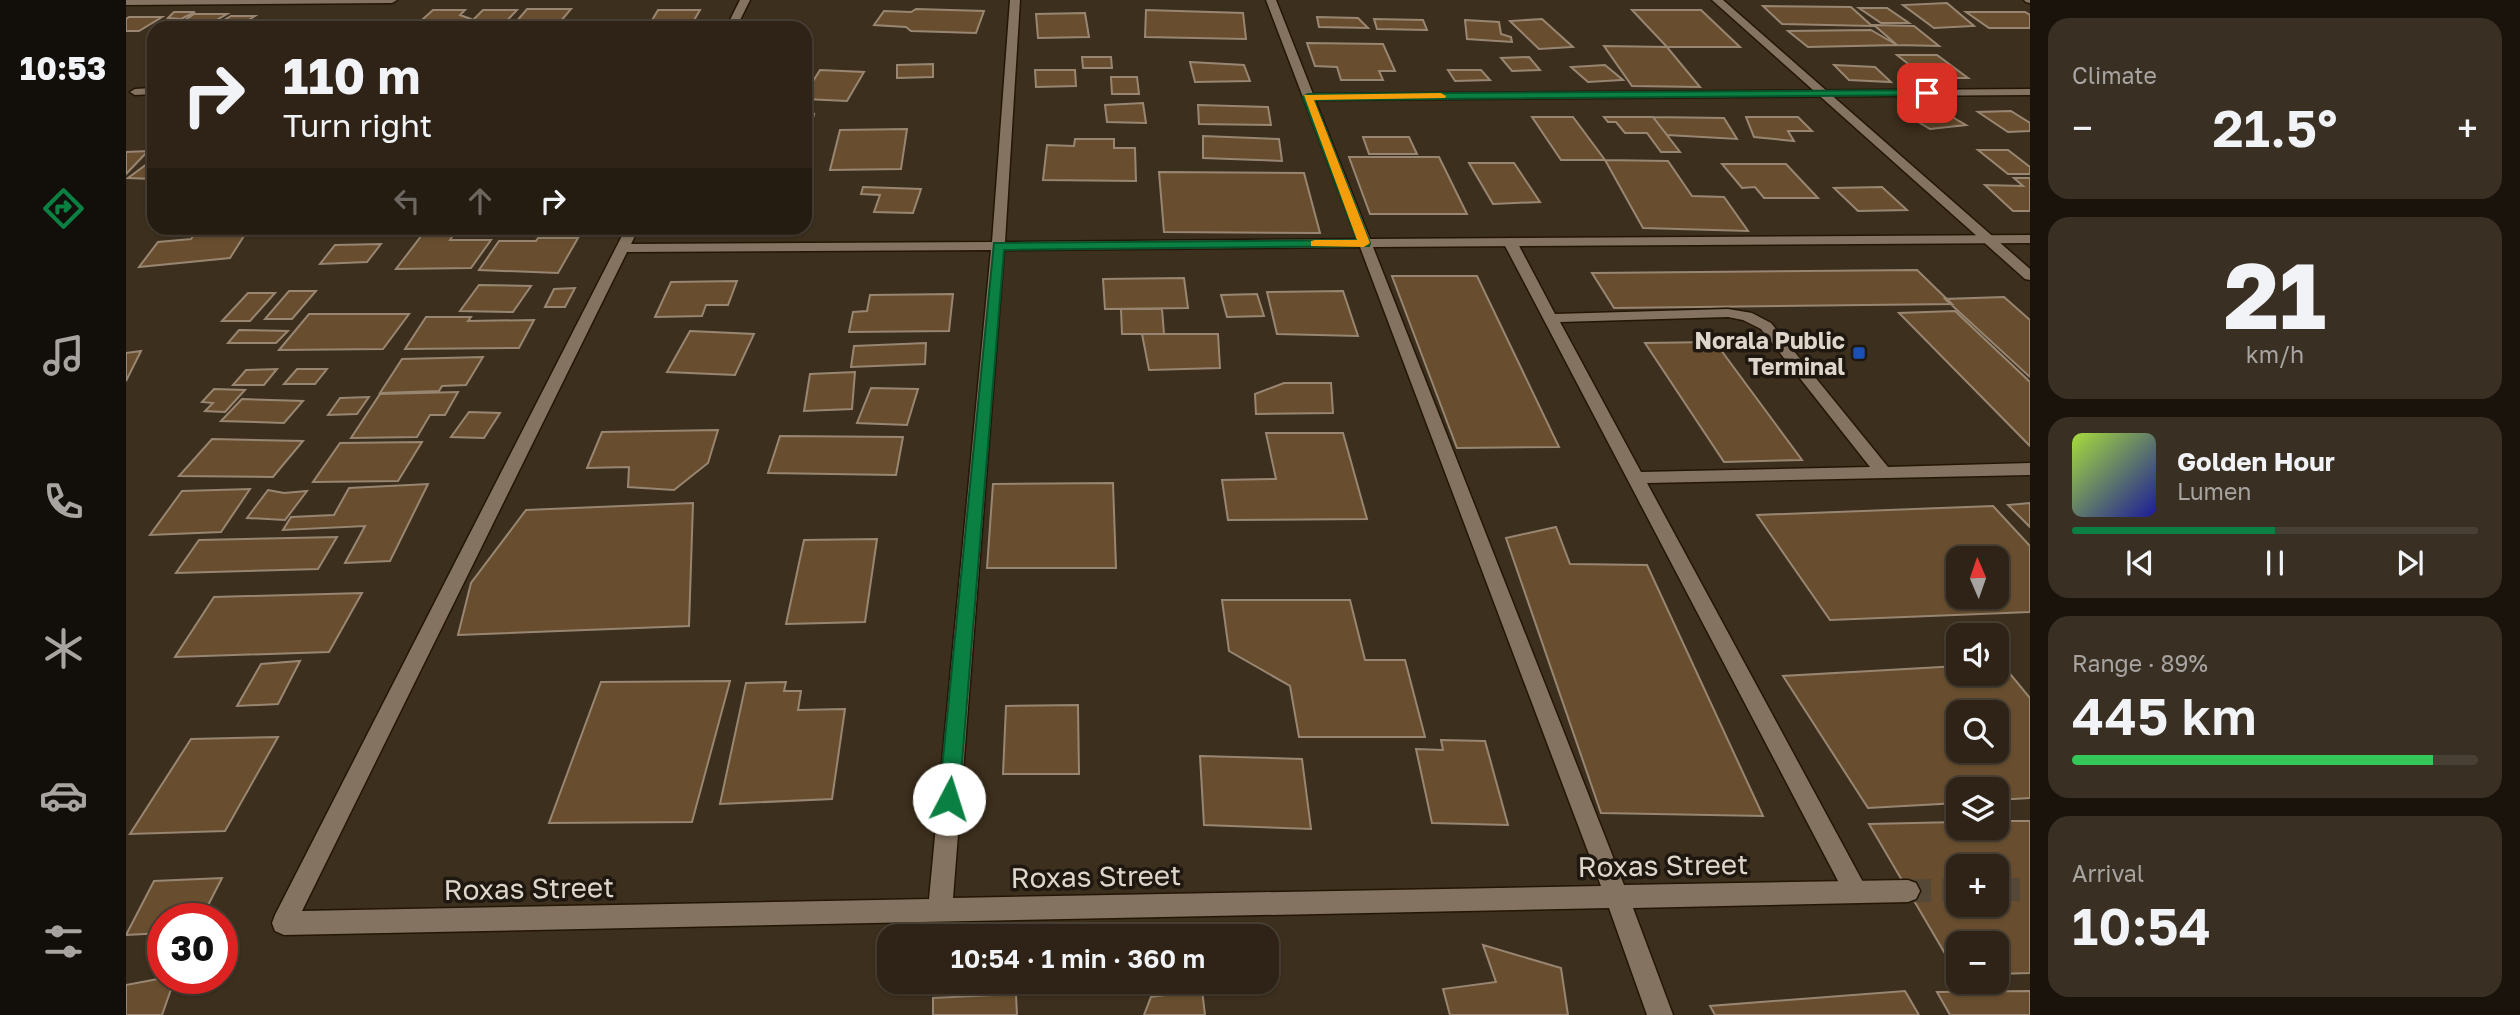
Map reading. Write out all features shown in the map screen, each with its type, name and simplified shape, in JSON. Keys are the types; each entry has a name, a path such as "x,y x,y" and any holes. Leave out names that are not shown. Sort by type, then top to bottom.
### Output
{"street":[{"path":"126,2 392,0"},
{"path":"735,21 745,0"},
{"path":"940,909 998,246 1015,0"},
{"path":"1271,0 1660,1015"},
{"path":"1717,0 2030,276"},
{"path":"135,92 147,92"},
{"path":"1308,97 2030,92"},
{"path":"628,235 622,248 2030,239"},
{"path":"1510,242 1856,892"},
{"name":"Roxas Street","path":"622,248 284,923 1908,891"},
{"path":"1550,318 1728,313 1759,320 1883,472"},
{"path":"1635,478 2030,469"}],"building":[{"path":"1947,3 1974,26 1934,28 1903,5"},
{"path":"1763,6 1851,7 1872,26 1782,24"},
{"path":"1859,8 1887,8 1909,23 1881,23"},
{"path":"527,9 571,9 561,21 517,21"},
{"path":"916,9 984,11 976,33 911,31 906,27 874,25 884,11 911,12"},
{"path":"433,10 465,10 460,15 471,19 469,21 421,21"},
{"path":"483,10 517,10 507,21 472,21"},
{"path":"658,10 700,10 694,21 652,21"},
{"path":"1146,10 1243,13 1246,39 1145,37"},
{"path":"1632,10 1701,10 1740,47 1667,47"},
{"path":"174,12 195,12 181,19 168,18"},
{"path":"1966,12 2025,12 2030,15 2030,28 1989,28"},
{"path":"1085,13 1089,37 1038,38 1036,14"},
{"path":"194,14 227,14 215,21 184,21"},
{"path":"231,16 255,16 247,21 223,21"},
{"path":"162,17 155,21 147,21 147,26 139,31 126,31 126,19"},
{"path":"1317,17 1358,18 1368,28 1319,27"},
{"path":"1374,19 1423,20 1427,30 1377,29"},
{"path":"1542,19 1573,47 1539,49 1510,21"},
{"path":"1465,20 1499,22 1501,34 1511,37 1512,42 1467,39"},
{"path":"1874,25 1914,26 1939,46 1897,45"},
{"path":"1871,30 1897,45 1808,47 1788,31"},
{"path":"1307,43 1383,44 1395,71 1379,71 1383,80 1341,80 1337,67 1315,66"},
{"path":"1604,46 1667,47 1700,87 1632,86"},
{"path":"1897,55 1937,55 1968,78 1926,78"},
{"path":"1082,57 1111,57 1112,68 1083,68"},
{"path":"1529,57 1540,70 1512,71 1501,58"},
{"path":"1190,62 1244,65 1250,81 1195,82"},
{"path":"933,64 933,77 897,78 897,65"},
{"path":"1605,65 1623,80 1588,82 1571,67"},
{"path":"1834,65 1875,67 1891,82 1849,80"},
{"path":"820,70 864,72 847,101 812,99 812,83"},
{"path":"1035,70 1075,70 1076,86 1036,87"},
{"path":"1448,70 1481,70 1490,80 1455,81"},
{"path":"1111,77 1137,77 1139,94 1112,94"},
{"path":"1143,103 1146,123 1107,122 1105,105"},
{"path":"1198,105 1268,107 1271,125 1199,124"},
{"path":"1935,107 1966,125 1930,129 1900,111"},
{"path":"2011,111 2030,123 2030,131 2008,132 1978,112"},
{"path":"1532,117 1573,117 1605,160 1561,160"},
{"path":"1604,117 1653,117 1680,152 1661,152 1647,133 1625,133 1616,122 1608,122"},
{"path":"1653,117 1724,118 1737,139 1667,135"},
{"path":"1746,117 1798,117 1812,131 1788,131 1794,141 1754,137"},
{"path":"907,129 901,169 830,170 840,130"},
{"path":"1203,136 1279,139 1282,161 1203,158"},
{"path":"1363,137 1409,137 1417,154 1369,154"},
{"path":"1075,139 1114,139 1114,148 1135,148 1136,181 1043,180 1047,145 1074,146"},
{"path":"1978,150 2008,150 2030,167 2030,174 2008,174"},
{"path":"147,151 126,174 126,152"},
{"path":"1349,157 1439,157 1467,214 1370,214"},
{"path":"1605,160 1668,161 1692,196 1724,197 1748,231 1643,228"},
{"path":"1469,163 1514,163 1540,202 1493,204"},
{"path":"147,164 147,179 128,178"},
{"path":"1722,164 1786,164 1818,198 1764,198 1755,187 1742,188"},
{"path":"1159,172 1304,173 1320,233 1164,232"},
{"path":"2014,178 2030,178 2030,211 2013,211 1985,185 2023,186"},
{"path":"863,187 921,189 913,213 874,212 880,195 861,194"},
{"path":"1882,187 1907,210 1858,211 1834,188"},
{"path":"194,235 245,235 230,258 139,267 158,242 191,239"},
{"path":"422,235 453,235 450,240 491,240 471,268 396,269"},
{"path":"538,238 578,238 558,273 479,270 499,241 536,241"},
{"path":"381,244 367,262 320,264 335,245"},
{"path":"1917,270 1952,304 1614,308 1592,273"},
{"path":"1392,276 1477,276 1559,447 1457,448"},
{"path":"1184,278 1188,308 1105,309 1103,279"},
{"path":"737,281 728,305 706,305 702,316 655,317 671,282"},
{"path":"479,285 531,286 513,312 460,311"},
{"path":"575,288 565,307 545,307 554,289"},
{"path":"289,291 316,291 292,319 265,319"},
{"path":"1343,291 1358,336 1277,334 1267,292"},
{"path":"248,293 275,293 250,321 222,321"},
{"path":"953,294 949,331 849,332 853,312 867,311 870,295"},
{"path":"1257,294 1264,316 1227,317 1221,295"},
{"path":"2004,297 2030,320 2030,377 1945,299"},
{"path":"1121,309 1162,309 1164,334 1122,334"},
{"path":"1955,311 2030,382 2030,446 1899,313"},
{"path":"309,314 409,314 383,349 279,350"},
{"path":"426,317 471,317 468,321 534,320 519,348 405,349"},
{"path":"239,330 288,331 276,343 228,343"},
{"path":"690,331 754,334 735,375 667,372"},
{"path":"1142,334 1218,334 1220,368 1149,370"},
{"path":"1715,342 1802,460 1724,462 1645,343"},
{"path":"926,343 925,364 851,367 854,346"},
{"path":"141,351 126,381 126,353"},
{"path":"483,357 466,385 442,386 439,391 380,393 402,359"},
{"path":"277,369 264,385 233,385 246,370"},
{"path":"297,369 327,369 315,384 284,384"},
{"path":"855,372 852,409 804,411 810,374"},
{"path":"1284,383 1331,383 1333,413 1256,414 1255,394"},
{"path":"871,388 918,389 907,425 857,423"},
{"path":"214,389 245,390 225,412 205,411 213,403 202,402"},
{"path":"458,392 445,415 430,415 417,437 351,438 380,394"},
{"path":"369,397 357,414 328,415 340,398"},
{"path":"242,399 303,401 284,423 221,421"},
{"path":"469,412 500,413 484,438 451,437"},
{"path":"718,430 708,463 674,490 628,487 629,467 587,468 602,432"},
{"path":"1266,433 1343,433 1367,519 1228,520 1222,480 1276,479"},
{"path":"780,436 903,437 896,475 768,473"},
{"path":"212,439 303,441 273,477 179,476"},
{"path":"422,442 398,481 313,482 340,443"},
{"path":"1113,483 1116,568 987,568 993,484"},
{"path":"428,484 390,561 345,563 365,526 283,530 291,517 334,515 349,488"},
{"path":"250,489 221,532 150,535 182,491"},
{"path":"268,490 284,493 307,491 285,520 247,518"},
{"path":"693,503 689,626 458,635 471,583 526,510"},
{"path":"2030,503 2030,527 2008,505"},
{"path":"1993,506 2030,546 2030,612 1830,620 1757,515"},
{"path":"1556,527 1570,564 1647,565 1763,816 1601,813 1506,538"},
{"path":"337,537 318,569 176,573 199,540"},
{"path":"877,539 865,622 786,624 804,540"},
{"path":"362,593 329,652 175,657 214,597"},
{"path":"1222,600 1350,600 1365,660 1405,660 1425,737 1299,737 1290,686 1229,651"},
{"path":"300,661 278,704 237,706 261,664"},
{"path":"1946,667 1946,686 2009,686 2009,672 2030,698 2030,798 2009,799 2009,777 1946,777 1946,804 1868,808 1783,676"},
{"path":"730,681 692,822 549,823 601,682"},
{"path":"786,682 784,691 801,691 798,710 845,709 832,799 720,804 746,683"},
{"path":"1078,705 1079,774 1003,774 1006,706"},
{"path":"278,737 225,831 130,834 191,739"},
{"path":"1441,740 1485,741 1508,825 1432,823 1416,749 1443,750"},
{"path":"1200,756 1302,759 1311,829 1204,825"},
{"path":"2009,821 2030,821 2030,973 2009,974 2009,931 1946,931 1946,955 1869,824 1946,822 1946,840 2009,840"},
{"path":"222,878 209,903 147,903 147,934 126,935 154,881"},
{"path":"1483,945 1561,968 1568,1015 1450,1015 1443,989 1496,982"},
{"path":"147,981 147,994 169,994 162,1015 126,1015 126,985"},
{"path":"1905,991 1919,1015 1715,1015 1710,1006"},
{"path":"2009,991 2030,991 2030,1015 1950,1015 1937,992 2009,994"},
{"path":"1016,994 1017,1015 933,1015 933,998"},
{"path":"1202,994 1205,1015 1144,1015 1151,997"}],"tunnel":[{"path":"2009,890 2030,889"},
{"path":"1908,891 1946,890"}],"slow traffic":[{"path":"1315,244 1364,243 1308,97 1441,96"}],"place":[{"name":"Norala Public Terminal","path":"1859,353"}],"route":[{"path":"949,799 998,246 1364,243 1308,97 1927,93"}]}
